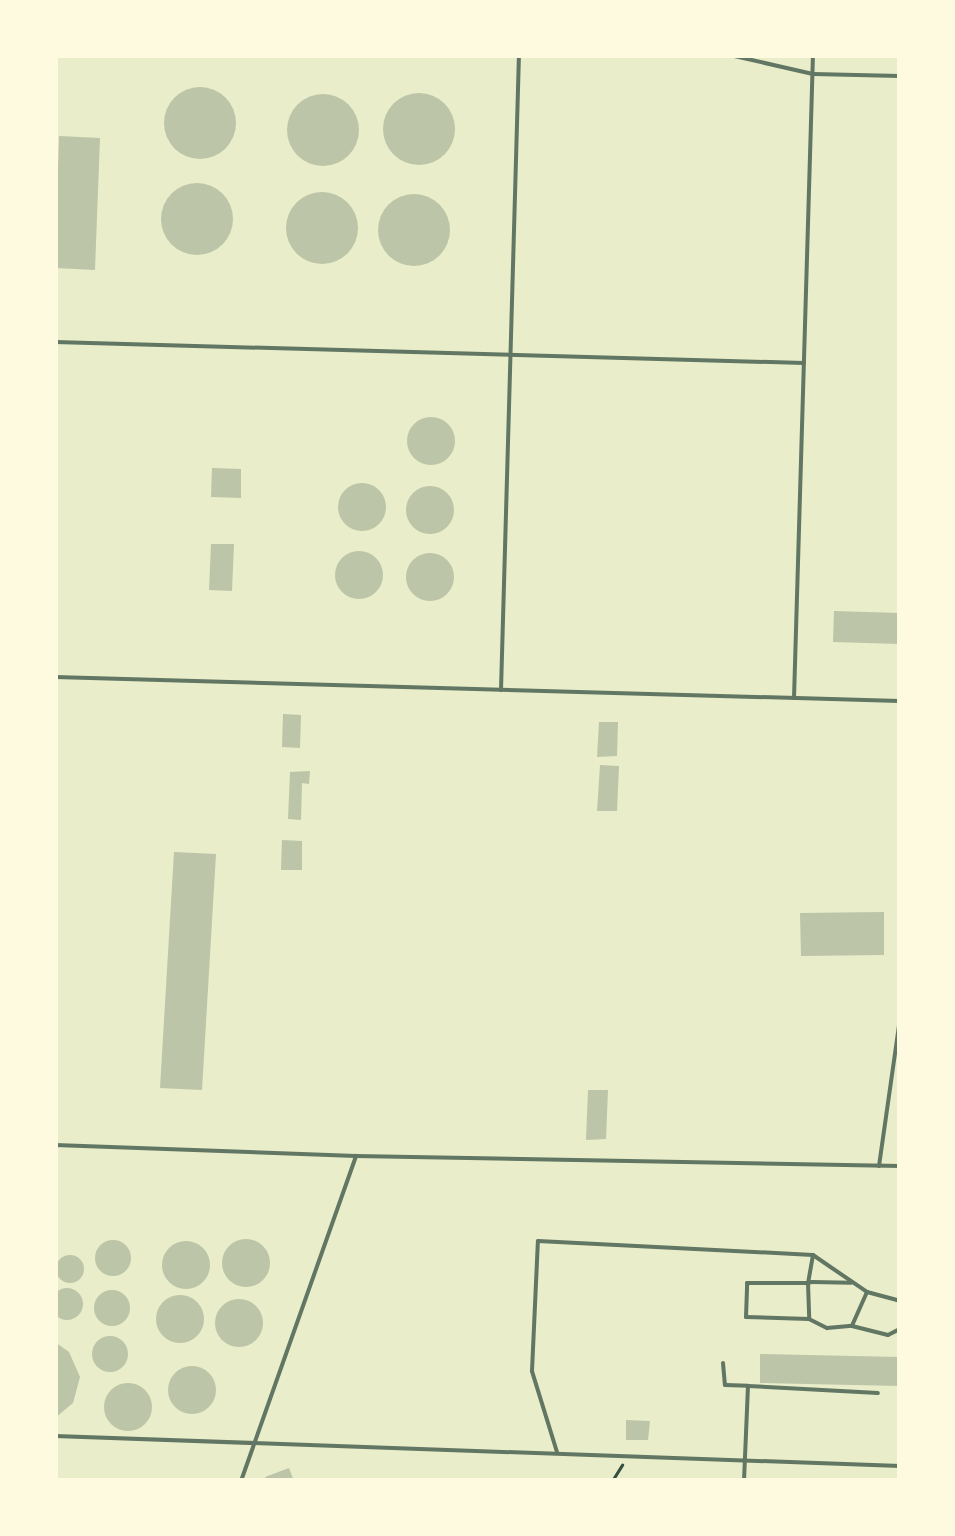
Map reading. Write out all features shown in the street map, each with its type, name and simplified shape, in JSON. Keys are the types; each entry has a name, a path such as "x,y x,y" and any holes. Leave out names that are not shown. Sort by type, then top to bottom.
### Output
{"lane":[{"path":"500,690 519,55"},
{"path":"730,55 813,74 900,76"},
{"path":"794,698 812,55"},
{"path":"55,342 510,358 804,363"},
{"path":"55,678 900,701"},
{"path":"879,1166 900,1018"},
{"path":"55,1145 356,1156 900,1166"},
{"path":"242,1481 356,1156"},
{"path":"557,1452 532,1371 538,1241 812,1255 867,1292 900,1301"},
{"path":"809,1319 812,1255"},
{"path":"853,1283 746,1283 746,1317 809,1319 827,1328 852,1326 888,1335 900,1328"},
{"path":"852,1326 867,1292"},
{"path":"724,1363 724,1385 878,1394"},
{"path":"744,1481 748,1386"},
{"path":"55,1436 255,1440 900,1466"}],"path":[{"path":"612,1481 628,1455"}],"building":[{"path":"200,87 225,98 236,123 225,148 200,159 175,148 164,123 175,98"},
{"path":"419,93 444,104 455,129 444,154 419,165 394,154 383,129 394,104"},
{"path":"323,94 348,105 359,130 348,155 323,166 298,155 287,130 298,105"},
{"path":"59,136 100,138 95,270 55,268"},
{"path":"197,183 222,194 233,219 222,244 197,255 172,244 161,219 172,194"},
{"path":"322,192 347,203 358,228 347,253 322,264 297,253 286,228 297,203"},
{"path":"414,194 439,205 450,230 439,255 414,266 389,255 378,230 389,205"},
{"path":"431,417 448,424 455,441 448,458 431,465 414,458 407,441 414,424"},
{"path":"212,468 241,469 241,498 211,497"},
{"path":"362,483 379,490 386,507 379,524 362,531 345,524 338,507 345,490"},
{"path":"430,486 447,493 454,510 447,527 430,534 413,527 406,510 413,493"},
{"path":"211,544 234,544 232,591 209,590"},
{"path":"359,551 376,558 383,575 376,592 359,599 342,592 335,575 342,558"},
{"path":"430,553 447,560 454,577 447,594 430,601 413,594 406,577 413,560"},
{"path":"834,611 900,613 900,644 833,642"},
{"path":"283,714 301,715 300,748 282,747"},
{"path":"599,722 618,722 617,756 597,757"},
{"path":"600,765 619,766 617,811 597,811"},
{"path":"310,771 309,784 302,783 301,820 288,819 290,772"},
{"path":"282,840 302,841 302,870 281,870"},
{"path":"174,852 216,854 202,1090 160,1088"},
{"path":"884,912 884,955 801,956 800,913"},
{"path":"588,1090 608,1090 606,1139 586,1140"},
{"path":"246,1239 263,1246 270,1263 263,1280 246,1287 229,1280 222,1263 229,1246"},
{"path":"113,1240 126,1245 131,1258 126,1271 113,1276 100,1271 95,1258 100,1245"},
{"path":"186,1241 203,1248 210,1265 203,1282 186,1289 169,1282 162,1265 169,1248"},
{"path":"70,1255 80,1259 84,1269 80,1279 70,1283 60,1279 56,1269 60,1259"},
{"path":"67,1288 78,1293 83,1304 78,1315 67,1320 56,1315 51,1304 56,1293"},
{"path":"112,1290 125,1295 130,1308 125,1321 112,1326 99,1321 94,1308 99,1295"},
{"path":"180,1295 197,1302 204,1319 197,1336 180,1343 163,1336 156,1319 163,1302"},
{"path":"239,1299 256,1306 263,1323 256,1340 239,1347 222,1340 215,1323 222,1306"},
{"path":"110,1336 123,1341 128,1354 123,1367 110,1372 97,1367 92,1354 97,1341"},
{"path":"55,1342 69,1352 80,1377 73,1403 55,1418"},
{"path":"760,1354 900,1357 900,1386 760,1383"},
{"path":"192,1366 209,1373 216,1390 209,1407 192,1414 175,1407 168,1390 175,1373"},
{"path":"128,1383 145,1390 152,1407 145,1424 128,1431 111,1424 104,1407 111,1390"},
{"path":"626,1420 650,1421 648,1440 626,1440"},
{"path":"289,1468 294,1481 267,1481 265,1477"}]}
